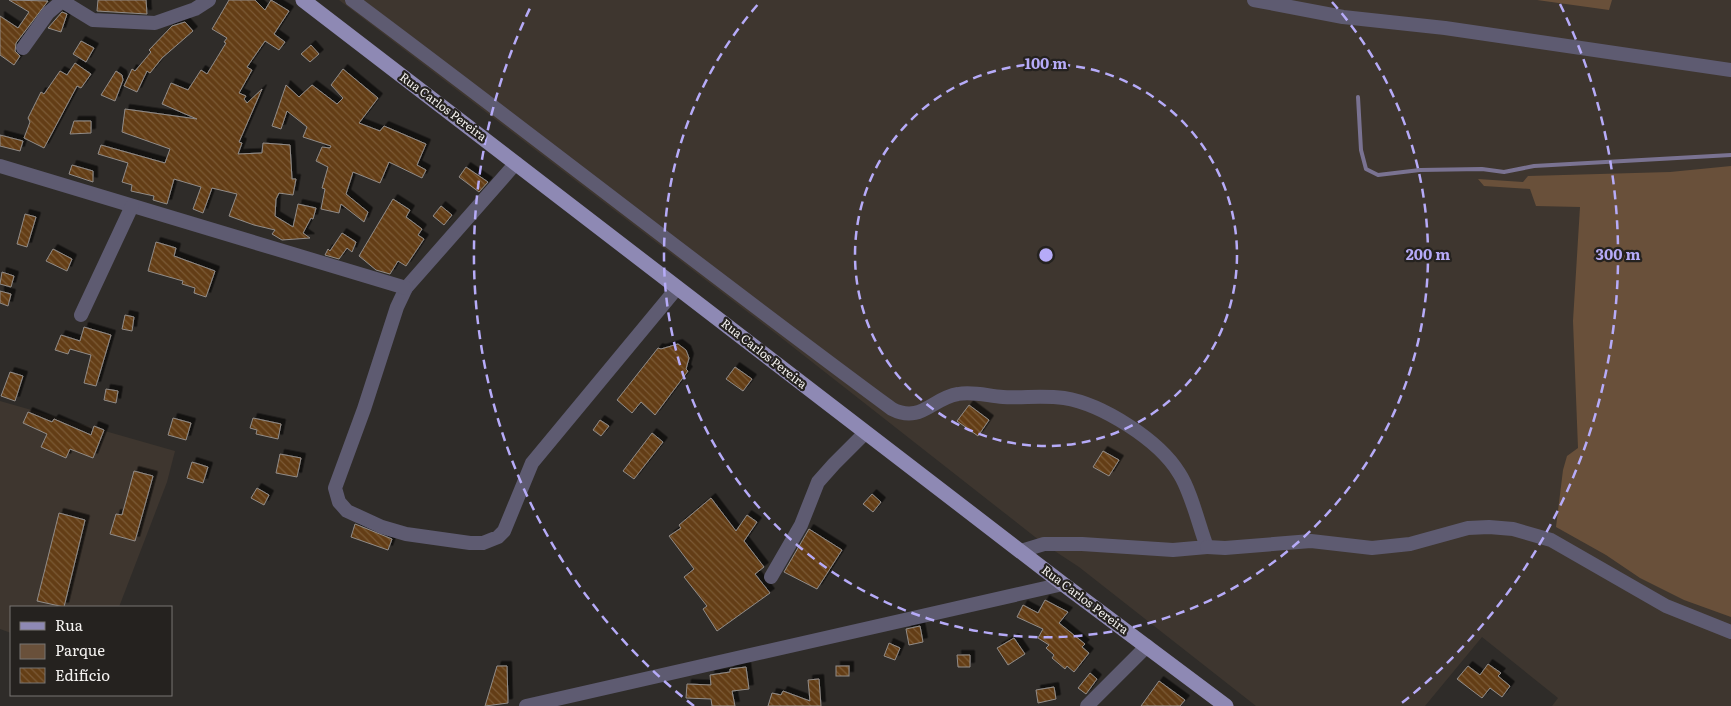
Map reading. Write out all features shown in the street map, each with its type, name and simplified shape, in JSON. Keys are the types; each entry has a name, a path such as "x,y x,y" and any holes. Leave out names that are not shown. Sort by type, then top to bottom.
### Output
{"main road":[{"name":"Rua Carlos Pereira","path":"303,0 865,433 1226,706"}],"street":[{"path":"23,48 48,13 62,1 93,20 155,23 196,9 209,0"},
{"path":"352,0 418,48 560,160 901,414 911,414 928,409 940,400 958,394 1003,397 1043,396 1066,399 1125,424 1151,441 1168,456 1181,474 1207,548"},
{"path":"1254,0 1343,17 1445,28 1731,70"},
{"path":"516,163 406,288 397,307 364,409 335,488 339,502 347,511 382,527 406,534 470,543 482,543 498,537 504,531 532,463 678,288"},
{"path":"0,166 406,288"},
{"path":"81,315 132,206"},
{"path":"770,577 801,525 818,482 865,433"},
{"path":"1021,550 1044,544 1082,544 1173,550 1312,541 1372,548 1410,544 1468,528 1513,529 1551,540 1666,606 1731,632"},
{"path":"526,706 1063,584"},
{"path":"1087,706 1147,646"}],"shaded area":[{"path":"339,0 1731,0 1731,706 1552,706 1558,698 1482,637 1425,706 1256,706 1079,567 1044,544 779,336"},
{"path":"0,401 175,451 167,482 119,606 10,606 10,633 0,629"}],"green space":[{"path":"1537,0 1612,0 1609,10"},
{"path":"1731,166 1731,617 1684,600 1640,578 1606,555 1556,527 1563,470 1567,456 1578,448 1573,321 1580,207 1536,206 1530,189 1484,186 1478,179 1523,182 1528,176 1670,172"}],"building":[{"path":"9,0 48,1 16,43 15,51 20,56 14,65 0,55 0,16 18,28 29,12"},
{"path":"98,0 146,0 147,14 97,11"},
{"path":"229,0 255,0 265,10 271,0 289,11 274,34 285,42 279,50 265,41 247,67 252,70 239,93 246,96 244,99 247,103 262,89 239,142 242,143 238,154 262,153 263,143 290,145 292,179 296,179 293,195 279,193 276,199 275,216 293,227 298,204 316,208 313,219 311,218 303,233 310,238 282,240 272,234 275,230 229,216 237,194 212,188 203,213 193,209 201,187 174,179 167,204 153,200 154,196 131,191 132,185 122,182 128,163 98,154 101,145 165,163 170,149 122,132 125,109 197,119 162,104 171,83 188,90 201,70 207,74 226,43 224,42 227,38 212,29"},
{"path":"62,12 67,14 61,32 48,28"},
{"path":"185,22 193,31 162,58 150,73 147,71 137,92 124,86 132,69 135,71 151,52 149,50 172,26"},
{"path":"81,41 94,48 86,62 73,54"},
{"path":"311,45 319,54 310,62 301,54"},
{"path":"75,63 91,74 81,88 77,86 44,148 24,138 30,122 28,118 41,92 44,94 60,71 67,75"},
{"path":"343,69 378,98 359,123 380,131 384,126 426,144 417,165 426,170 422,178 389,162 380,183 353,172 346,194 368,212 364,222 341,204 339,213 321,209 325,189 322,188 328,167 316,161 322,147 330,148 331,146 303,137 307,127 287,111 281,129 272,126 286,85 299,97 312,85 337,104 343,98 331,85"},
{"path":"116,71 122,75 123,80 115,101 101,95"},
{"path":"74,121 91,121 91,133 70,134"},
{"path":"0,135 23,141 20,151 0,146"},
{"path":"72,165 93,171 93,182 69,174"},
{"path":"466,167 488,182 479,192 459,177"},
{"path":"393,199 410,210 406,217 422,229 418,235 424,239 406,266 398,261 390,274 376,270 359,256"},
{"path":"441,206 452,215 444,225 433,216"},
{"path":"25,214 36,217 27,247 17,244"},
{"path":"342,233 356,242 352,252 347,248 339,259 325,255 328,249 330,251"},
{"path":"156,242 176,248 174,256 215,271 206,297 194,293 195,288 182,284 183,281 148,271"},
{"path":"53,249 72,259 67,271 46,261"},
{"path":"2,272 14,276 11,287 0,284"},
{"path":"0,291 11,294 8,306 0,303"},
{"path":"125,315 134,317 132,331 122,329"},
{"path":"84,327 111,335 96,386 84,383 91,355 70,349 68,354 55,350 61,335 80,341"},
{"path":"678,344 686,350 689,358 686,369 688,371 655,415 641,402 632,413 617,400 658,348 661,349"},
{"path":"735,367 752,379 743,391 726,379"},
{"path":"10,372 23,376 15,401 1,396"},
{"path":"106,389 118,391 116,403 104,400"},
{"path":"969,405 989,420 978,436 957,421"},
{"path":"28,412 52,422 54,419 91,435 94,426 104,430 93,458 70,449 66,458 41,447 47,434 23,423"},
{"path":"173,418 191,423 186,440 168,435"},
{"path":"253,418 281,424 278,439 256,434 257,430 250,428"},
{"path":"600,420 609,426 601,436 593,430"},
{"path":"652,433 663,442 634,479 623,471"},
{"path":"1103,451 1119,460 1109,476 1093,467"},
{"path":"280,454 301,458 297,477 276,473"},
{"path":"192,462 208,467 203,483 187,478"},
{"path":"134,471 153,476 135,541 110,534 116,514 122,515"},
{"path":"257,488 269,495 264,505 251,498"},
{"path":"872,494 881,502 873,512 863,504"},
{"path":"711,498 736,531 747,515 757,522 744,541 764,567 755,574 770,593 717,631 703,609 707,606 684,577 694,569 669,536 681,528 679,525"},
{"path":"59,513 85,520 64,606 37,601"},
{"path":"355,524 392,539 388,550 351,537"},
{"path":"809,529 842,550 817,589 784,572"},
{"path":"1045,600 1068,612 1059,623 1085,644 1082,647 1089,653 1074,672 1067,666 1065,669 1052,658 1054,655 1046,648 1049,645 1038,638 1043,629 1017,617 1023,605 1038,613"},
{"path":"920,626 923,642 909,645 906,629"},
{"path":"1014,638 1025,654 1008,665 997,648"},
{"path":"889,643 900,648 895,660 884,656"},
{"path":"957,655 970,655 970,667 958,667"},
{"path":"1488,664 1501,673 1498,676 1510,686 1502,697 1490,688 1482,698 1457,679 1468,666 1480,675"},
{"path":"497,666 507,666 508,703 485,706"},
{"path":"836,666 849,666 849,676 836,676"},
{"path":"746,667 749,689 732,691 735,706 712,706 711,699 686,698 687,684 711,685 710,675 730,672 730,669"},
{"path":"1090,673 1097,679 1086,694 1078,688"},
{"path":"819,679 821,706 768,706 772,693 781,695 783,691 810,701 808,680"},
{"path":"1159,681 1185,700 1180,706 1141,706"},
{"path":"1054,687 1056,699 1038,703 1036,690"}],"waterway":[{"path":"1358,97 1361,150 1366,169 1378,175 1420,170 1482,169 1504,172 1534,166 1731,155"}]}
